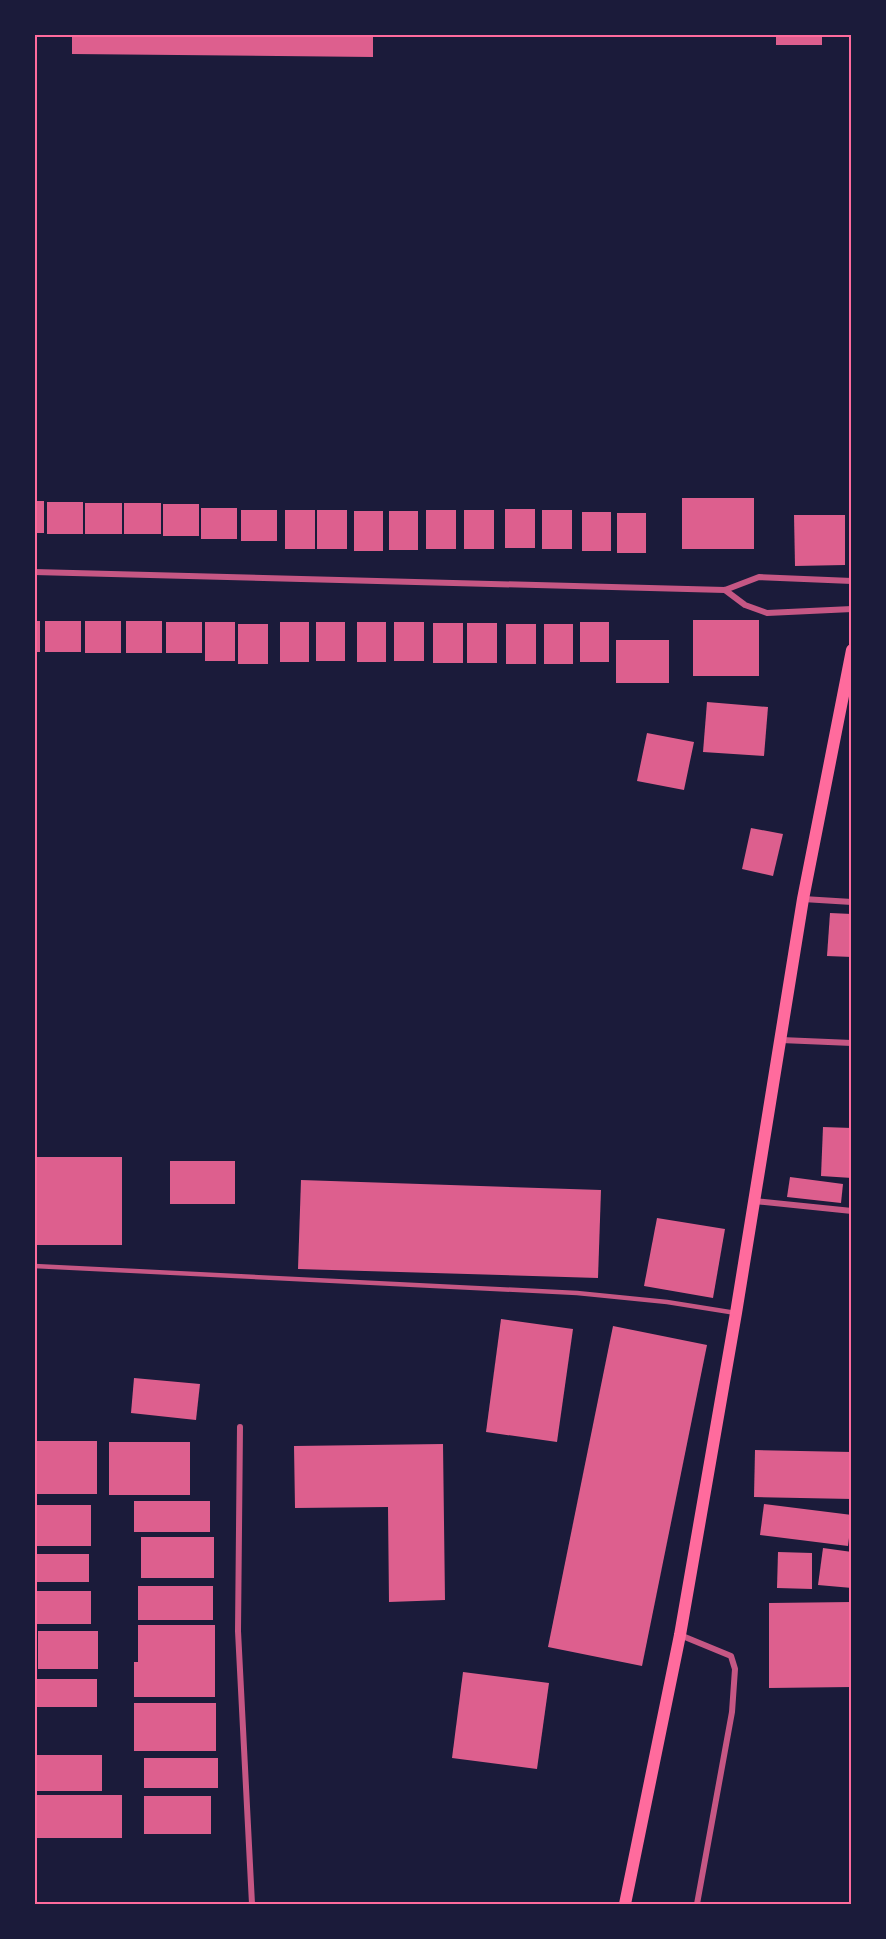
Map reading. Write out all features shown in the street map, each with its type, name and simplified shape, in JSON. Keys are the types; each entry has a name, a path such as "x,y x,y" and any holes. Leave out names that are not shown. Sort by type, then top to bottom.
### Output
{"main road":[{"path":"625,1905 680,1635 782,1040 803,899 852,650"}],"street":[{"path":"34,572 725,590 759,576 852,581"},
{"path":"725,590 745,605 766,613 852,609"},
{"path":"803,899 852,902"},
{"path":"782,1040 852,1042"},
{"path":"754,1201 852,1211"},
{"path":"240,1427 238,1631 252,1905"},
{"path":"680,1635 731,1656 735,1670 732,1713 697,1905"}],"lane":[{"path":"34,1266 577,1293 667,1302 736,1313"}],"building":[{"path":"72,34 373,34 373,57 72,54"},
{"path":"776,34 822,34 822,45 776,45"},
{"path":"682,498 754,498 754,549 682,549"},
{"path":"34,501 44,501 44,533 34,533"},
{"path":"47,502 83,502 83,534 47,534"},
{"path":"85,503 122,503 122,534 85,534"},
{"path":"124,503 161,503 161,534 124,534"},
{"path":"163,504 199,504 199,536 163,536"},
{"path":"201,508 237,508 237,539 201,539"},
{"path":"505,509 535,509 535,548 505,548"},
{"path":"241,510 277,510 277,541 241,541"},
{"path":"285,510 315,510 315,549 285,549"},
{"path":"317,510 347,510 347,549 317,549"},
{"path":"426,510 456,510 456,549 426,549"},
{"path":"464,510 494,510 494,549 464,549"},
{"path":"542,510 572,510 572,549 542,549"},
{"path":"354,511 383,511 383,551 354,551"},
{"path":"389,511 418,511 418,550 389,550"},
{"path":"582,512 611,512 611,551 582,551"},
{"path":"617,513 646,513 646,553 617,553"},
{"path":"794,515 845,515 845,565 795,566"},
{"path":"693,620 759,620 759,676 693,676"},
{"path":"34,621 40,621 40,652 34,652"},
{"path":"45,621 81,621 81,652 45,652"},
{"path":"85,621 121,621 121,653 85,653"},
{"path":"126,621 162,621 162,653 126,653"},
{"path":"166,622 202,622 202,653 166,653"},
{"path":"205,622 235,622 235,661 205,661"},
{"path":"280,622 309,622 309,662 280,662"},
{"path":"316,622 345,622 345,661 316,661"},
{"path":"357,622 386,622 386,662 357,662"},
{"path":"394,622 424,622 424,661 394,661"},
{"path":"580,622 609,622 609,662 580,662"},
{"path":"433,623 463,623 463,663 433,663"},
{"path":"467,623 497,623 497,663 467,663"},
{"path":"238,624 268,624 268,664 238,664"},
{"path":"506,624 536,624 536,664 506,664"},
{"path":"544,624 573,624 573,664 544,664"},
{"path":"616,640 669,640 669,683 616,683"},
{"path":"707,702 768,707 764,756 703,752"},
{"path":"647,733 694,742 684,790 637,781"},
{"path":"751,828 783,834 773,876 742,869"},
{"path":"830,913 852,914 852,957 827,956"},
{"path":"823,1127 852,1128 852,1178 821,1176"},
{"path":"34,1157 122,1157 122,1245 34,1245"},
{"path":"170,1161 235,1161 235,1204 170,1204"},
{"path":"790,1177 843,1184 841,1203 787,1197"},
{"path":"301,1180 601,1190 598,1278 298,1269"},
{"path":"657,1218 725,1229 713,1298 644,1286"},
{"path":"501,1319 573,1329 557,1442 486,1432"},
{"path":"613,1326 707,1345 642,1666 548,1647"},
{"path":"134,1378 200,1384 196,1420 131,1413"},
{"path":"34,1441 97,1441 97,1494 34,1494"},
{"path":"109,1442 190,1442 190,1495 109,1495"},
{"path":"443,1444 445,1600 389,1602 388,1507 295,1508 294,1446"},
{"path":"755,1450 852,1452 852,1499 754,1497"},
{"path":"134,1501 210,1501 210,1532 134,1532"},
{"path":"764,1504 852,1515 848,1546 760,1535"},
{"path":"34,1505 91,1505 91,1546 34,1546"},
{"path":"141,1537 214,1537 214,1578 141,1578"},
{"path":"823,1548 852,1552 852,1588 818,1585"},
{"path":"778,1552 812,1553 812,1589 777,1588"},
{"path":"35,1554 89,1554 89,1582 35,1582"},
{"path":"138,1586 213,1586 213,1620 138,1620"},
{"path":"35,1591 91,1591 91,1624 35,1624"},
{"path":"852,1602 852,1687 769,1688 769,1603"},
{"path":"138,1625 215,1625 215,1697 134,1697 134,1662 138,1662"},
{"path":"38,1631 98,1631 98,1669 38,1669"},
{"path":"463,1672 549,1683 537,1769 452,1758"},
{"path":"36,1679 97,1679 97,1707 36,1707"},
{"path":"134,1703 216,1703 216,1751 134,1751"},
{"path":"34,1755 102,1755 102,1791 34,1791"},
{"path":"144,1758 218,1758 218,1788 144,1788"},
{"path":"34,1795 122,1795 122,1838 34,1838"},
{"path":"144,1796 211,1796 211,1834 144,1834"}]}
